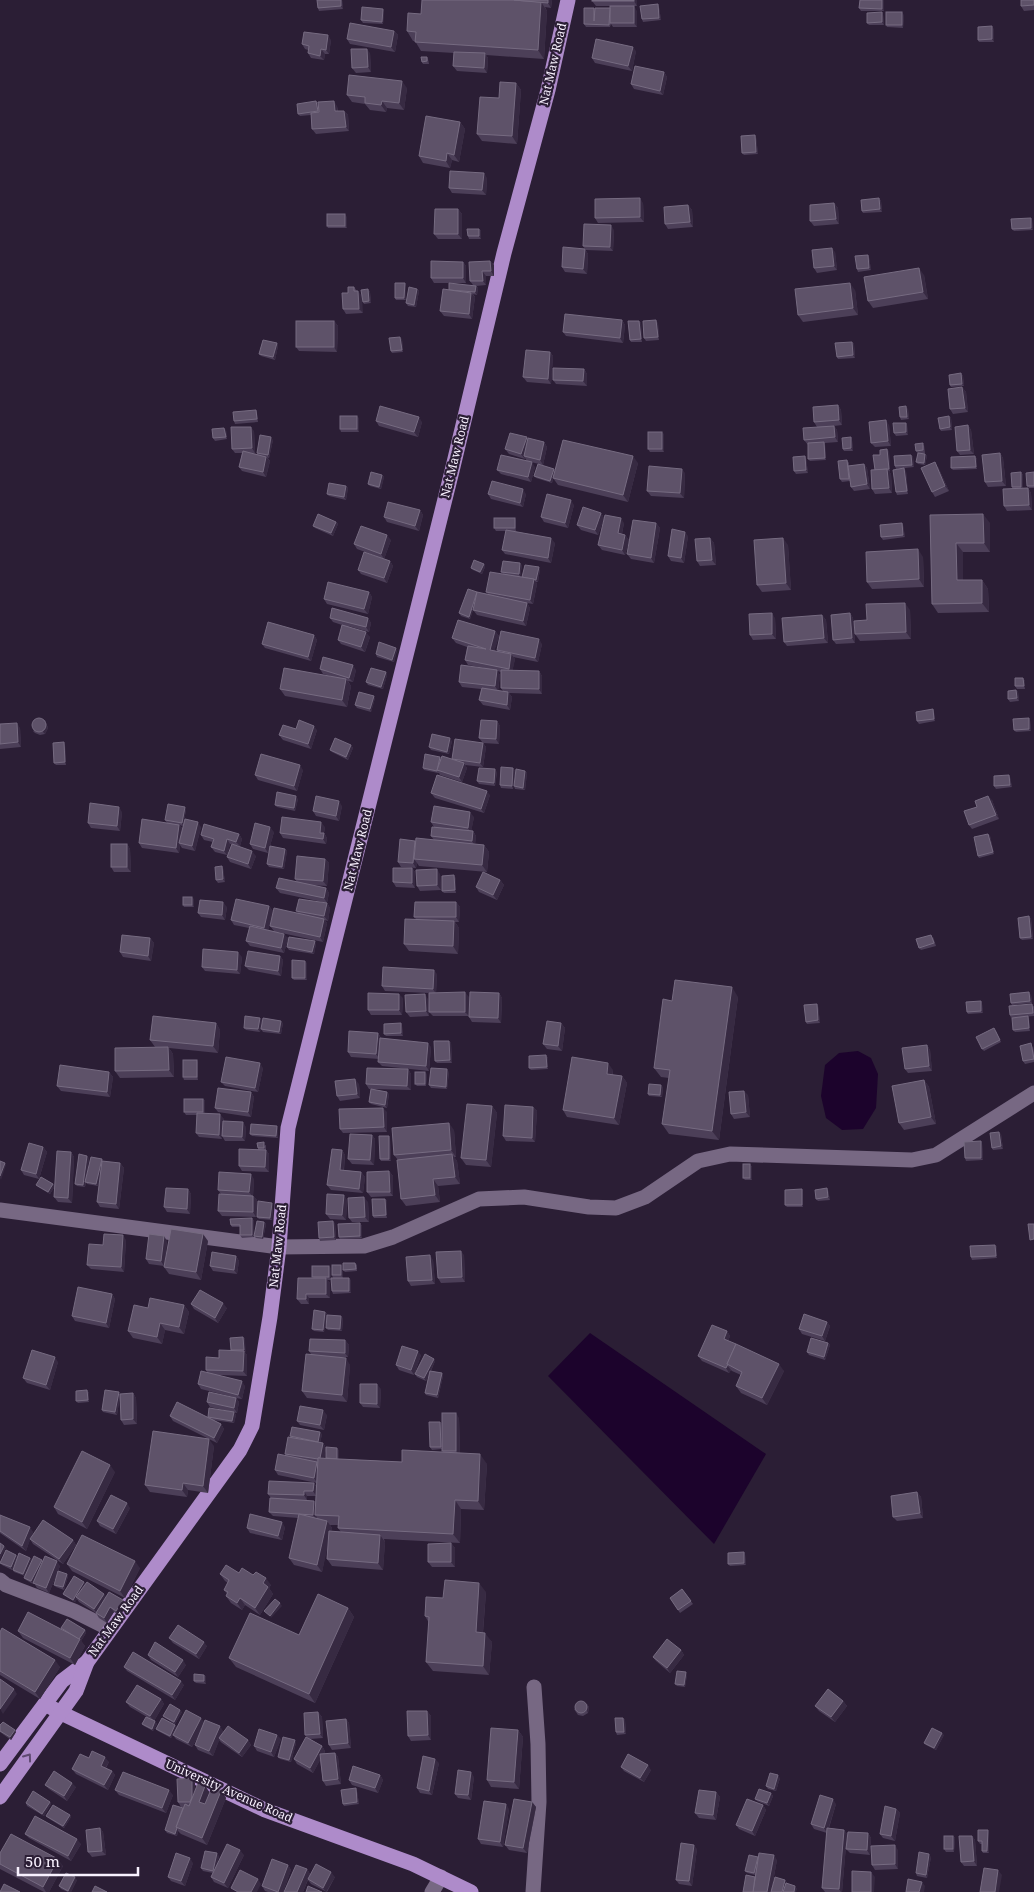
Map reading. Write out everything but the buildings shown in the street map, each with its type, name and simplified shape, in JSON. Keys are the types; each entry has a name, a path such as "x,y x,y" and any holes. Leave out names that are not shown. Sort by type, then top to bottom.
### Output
{"main road":[{"name":"Nat Maw Road","path":"0,1797 76,1691 87,1662 240,1450 252,1426 270,1318 279,1247 288,1128 504,253 548,90 568,0"},
{"name":"Nat Maw Road","path":"0,1764 62,1681 87,1662"},
{"name":"University Avenue Road","path":"45,1704 60,1713 265,1810 413,1864 471,1892"}],"street":[{"path":"0,1210 279,1247 364,1246 393,1237 478,1199 524,1197 589,1207 616,1208 645,1197 698,1161 730,1154 912,1160 936,1155 1034,1094"},
{"path":"0,1580 6,1585 74,1611 110,1629"},
{"path":"532,1892 539,1802 538,1744 534,1687"},
{"path":"432,1892 441,1877"}],"shaded area":[{"path":"858,1051 871,1058 878,1074 876,1108 863,1129 842,1130 826,1118 821,1096 825,1065 839,1053"},
{"path":"590,1333 766,1454 714,1544 548,1376"}]}
